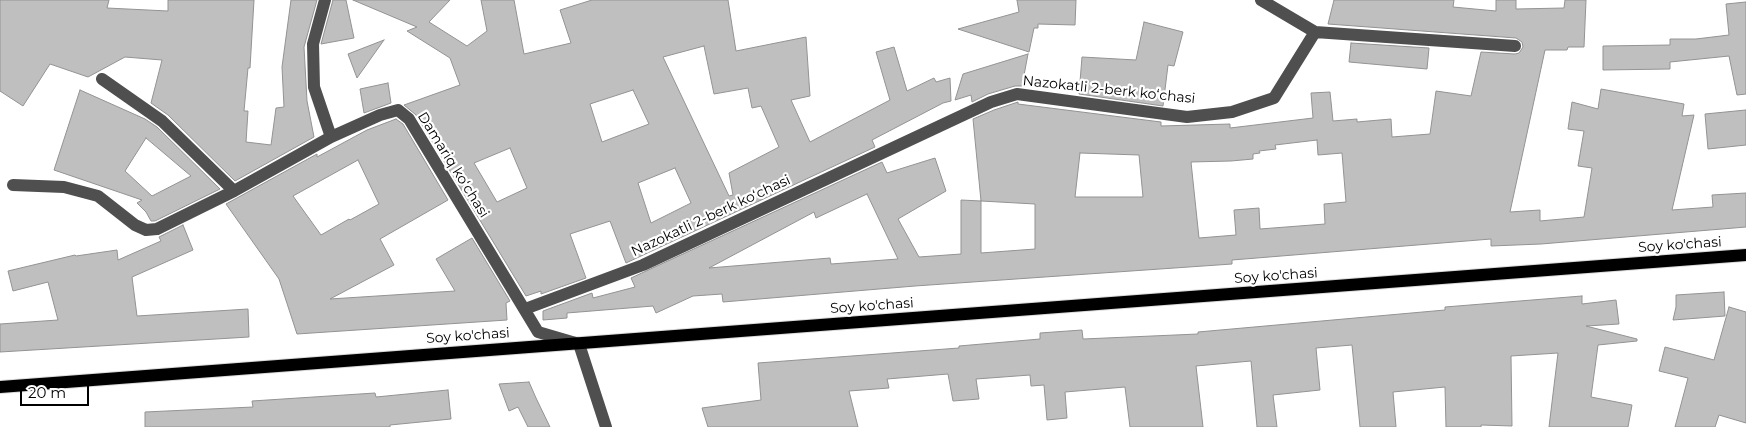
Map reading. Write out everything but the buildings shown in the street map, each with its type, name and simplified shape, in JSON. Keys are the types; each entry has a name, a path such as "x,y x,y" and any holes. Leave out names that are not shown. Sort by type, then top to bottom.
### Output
{"main road":[{"name":"Soy ko'chasi","path":"0,387 1746,255"}],"street":[{"path":"13,185 64,186 98,196 135,224 146,230 157,230 234,191 332,137 314,87 314,44 325,0"},
{"path":"1261,0 1315,32 1515,46"},
{"name":"Nazokatli 2-berk koʻchasi","path":"525,309 643,265 990,102 1017,94 1187,117 1232,112 1274,98 1315,32"},
{"path":"102,79 162,121 234,191"},
{"name":"Damariq koʻchasi","path":"332,137 380,115 398,110 409,119 538,332 578,344"},
{"path":"578,344 606,427"}]}
